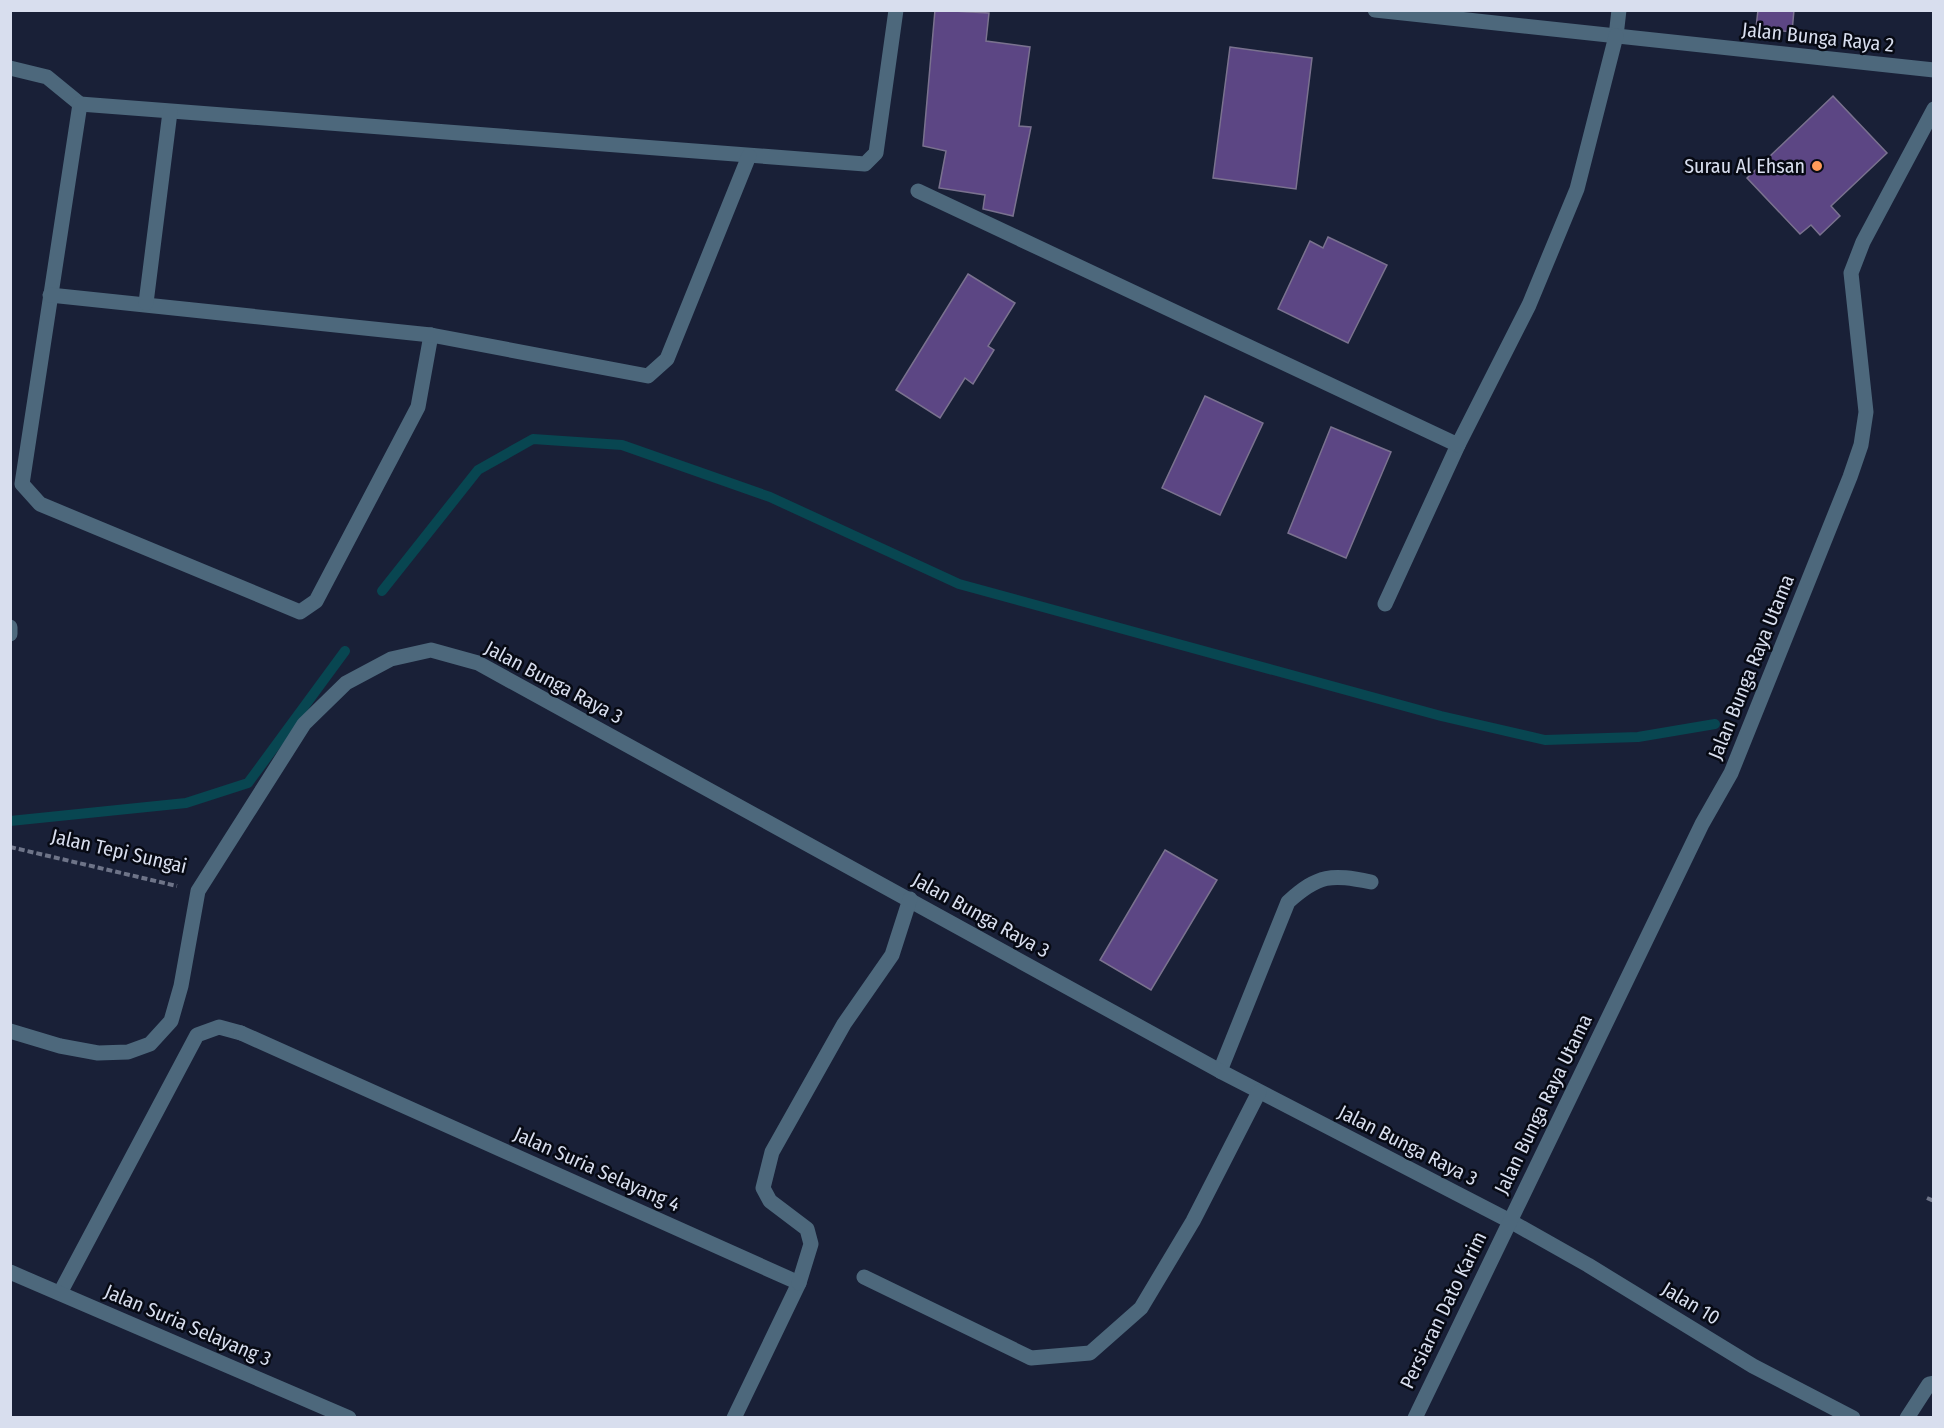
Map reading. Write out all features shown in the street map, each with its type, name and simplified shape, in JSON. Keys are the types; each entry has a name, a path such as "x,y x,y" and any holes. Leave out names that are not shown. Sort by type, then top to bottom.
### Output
{"street":[{"path":"10,68 47,77 80,104 865,164 876,153 896,10"},
{"name":"Jalan Bunga Raya 2","path":"1375,10 1934,70"},
{"path":"1385,604 1458,445 1529,305 1578,189 1616,36 1619,10"},
{"path":"80,104 22,484 39,504 300,612 316,601 418,407 430,335"},
{"name":"Jalan Bunga Raya Utama","path":"1510,1221 1702,825 1731,773 1850,477 1861,445 1866,412 1851,273 1863,242 1934,109"},
{"path":"146,303 170,112"},
{"path":"50,295 146,303 430,335 648,376 668,359 749,156"},
{"path":"918,191 1458,445"},
{"path":"10,627 10,634"},
{"name":"Jalan Bunga Raya 3","path":"198,891 304,724 346,683 391,659 431,650 478,663 1220,1071 1510,1221"},
{"path":"1220,1071 1288,902 1309,884 1339,876 1371,882"},
{"name":"Jalan Tepi Sungai","path":"10,1030 60,1046 98,1053 128,1053 150,1044 171,1021 181,986 198,891"},
{"path":"734,1418 799,1283 811,1244 807,1229 770,1201 763,1188 772,1152 844,1024 892,955 910,899"},
{"name":"Jalan Suria Selayang 4","path":"60,1293 197,1035 219,1027 241,1033 799,1283"},
{"path":"864,1277 1031,1358 1090,1353 1141,1308 1193,1221 1259,1092"},
{"name":"Persiaran Dato Karim","path":"1415,1418 1510,1221"},
{"name":"Jalan 10","path":"1510,1221 1588,1265 1753,1366 1853,1418"},
{"name":"Jalan Suria Selayang 3","path":"10,1272 349,1418"},
{"path":"1906,1418 1929,1384 1934,1383"}],"path":[{"name":"Jalan Tepi Sungai","path":"10,847 198,891"},
{"path":"1927,1198 1934,1201"}],"building":[{"path":"935,10 989,13 986,41 1030,47 1019,126 1031,127 1013,216 983,209 985,195 939,188 946,151 923,146"},
{"path":"1758,10 1794,10 1792,32 1756,28"},
{"path":"1230,47 1312,58 1296,189 1213,178"},
{"name":"Surau Al Ehsan","path":"1833,96 1887,153 1831,206 1840,216 1820,235 1811,225 1800,234 1747,178"},
{"path":"1328,237 1387,265 1348,343 1278,309 1310,241 1323,248"},
{"path":"968,274 1015,303 988,346 994,350 973,384 965,378 940,418 896,390"},
{"path":"1205,396 1263,423 1220,515 1162,488"},
{"path":"1331,427 1391,452 1346,558 1288,533"},
{"path":"1165,850 1217,880 1151,990 1100,960"}],"waterway":[{"path":"382,591 478,470 533,439 622,445 770,497 959,584 1441,716 1545,740 1638,737 1715,724"},
{"path":"10,821 186,803 248,783 345,651"}],"place":[{"name":"Surau Al Ehsan","path":"1817,166"}]}
